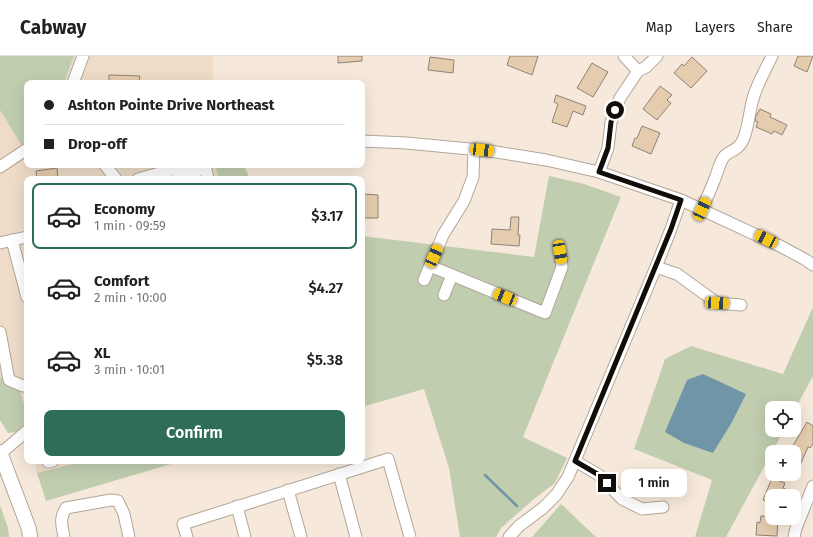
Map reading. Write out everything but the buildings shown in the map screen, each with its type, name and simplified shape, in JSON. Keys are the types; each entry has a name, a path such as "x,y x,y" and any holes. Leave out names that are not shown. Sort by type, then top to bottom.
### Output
{"main road":[{"path":"0,453 29,529 30,537"}],"street":[{"path":"74,80 83,56"},
{"path":"624,56 638,71"},
{"path":"599,172 608,148 611,122 620,98 638,71 646,67 657,56"},
{"path":"702,209 722,160 726,155 740,147 744,139 758,85 772,56"},
{"path":"365,140 474,149 546,160 599,172 681,200 702,209 780,246 813,265"},
{"path":"424,280 443,235 464,201 473,177 474,149"},
{"path":"0,167 24,151"},
{"path":"107,168 114,176"},
{"path":"148,176 172,170 185,173 206,171"},
{"path":"509,537 519,526 543,508 556,495 568,478 656,267 681,200"},
{"path":"0,243 24,238"},
{"path":"12,240 24,286"},
{"path":"430,266 545,313 562,267 560,252"},
{"path":"656,267 677,274 717,303 740,305"},
{"path":"444,295 452,275"},
{"path":"0,332 9,380 24,386"},
{"path":"0,453 24,433"},
{"path":"187,537 183,524 388,459 410,537"},
{"path":"575,461 599,475 622,499 642,509 664,506"},
{"path":"339,474 356,537"},
{"path":"794,537 796,528 813,486"},
{"path":"288,490 301,537"},
{"path":"64,537 61,521 62,514 66,508 111,500 118,501 124,514 129,537"},
{"path":"237,506 245,537"}],"shaded area":[{"path":"74,56 213,56 213,80 65,80"},
{"path":"0,110 22,145 24,143 24,168 118,168 121,176 24,176 24,404 20,390 0,377"},
{"path":"118,168 216,168 218,176 121,176"},
{"path":"36,464 73,464 37,473"}],"green space":[{"path":"0,56 74,56 65,80 24,80 24,144 22,146 0,110"},
{"path":"216,168 245,168 249,176 218,176"},
{"path":"549,176 584,184 621,197 523,437 567,458 555,483 501,528 496,537 460,537 449,468 424,389 365,406 365,236 534,257"},
{"path":"813,307 813,376 799,401 765,401 765,437 780,437 776,445 765,445 765,465 727,537 695,537 712,480 634,449 665,359 691,346 783,374","holes":["687,380 746,394 678,403"]},
{"path":"0,377 20,390 24,404 24,426 16,432 8,433 0,420"},
{"path":"73,464 171,464 46,501 37,473"},
{"path":"561,504 596,537 532,537"},
{"path":"0,505 8,528 9,537 0,537"}],"water":[{"path":"703,374 746,394 732,422 713,453 684,443 665,432 687,380"}],"waterway":[{"path":"485,475 517,506"}],"route":[{"path":"607,483 599,475 575,461 671,229 681,200 599,172 608,148 611,122 615,110"}]}
